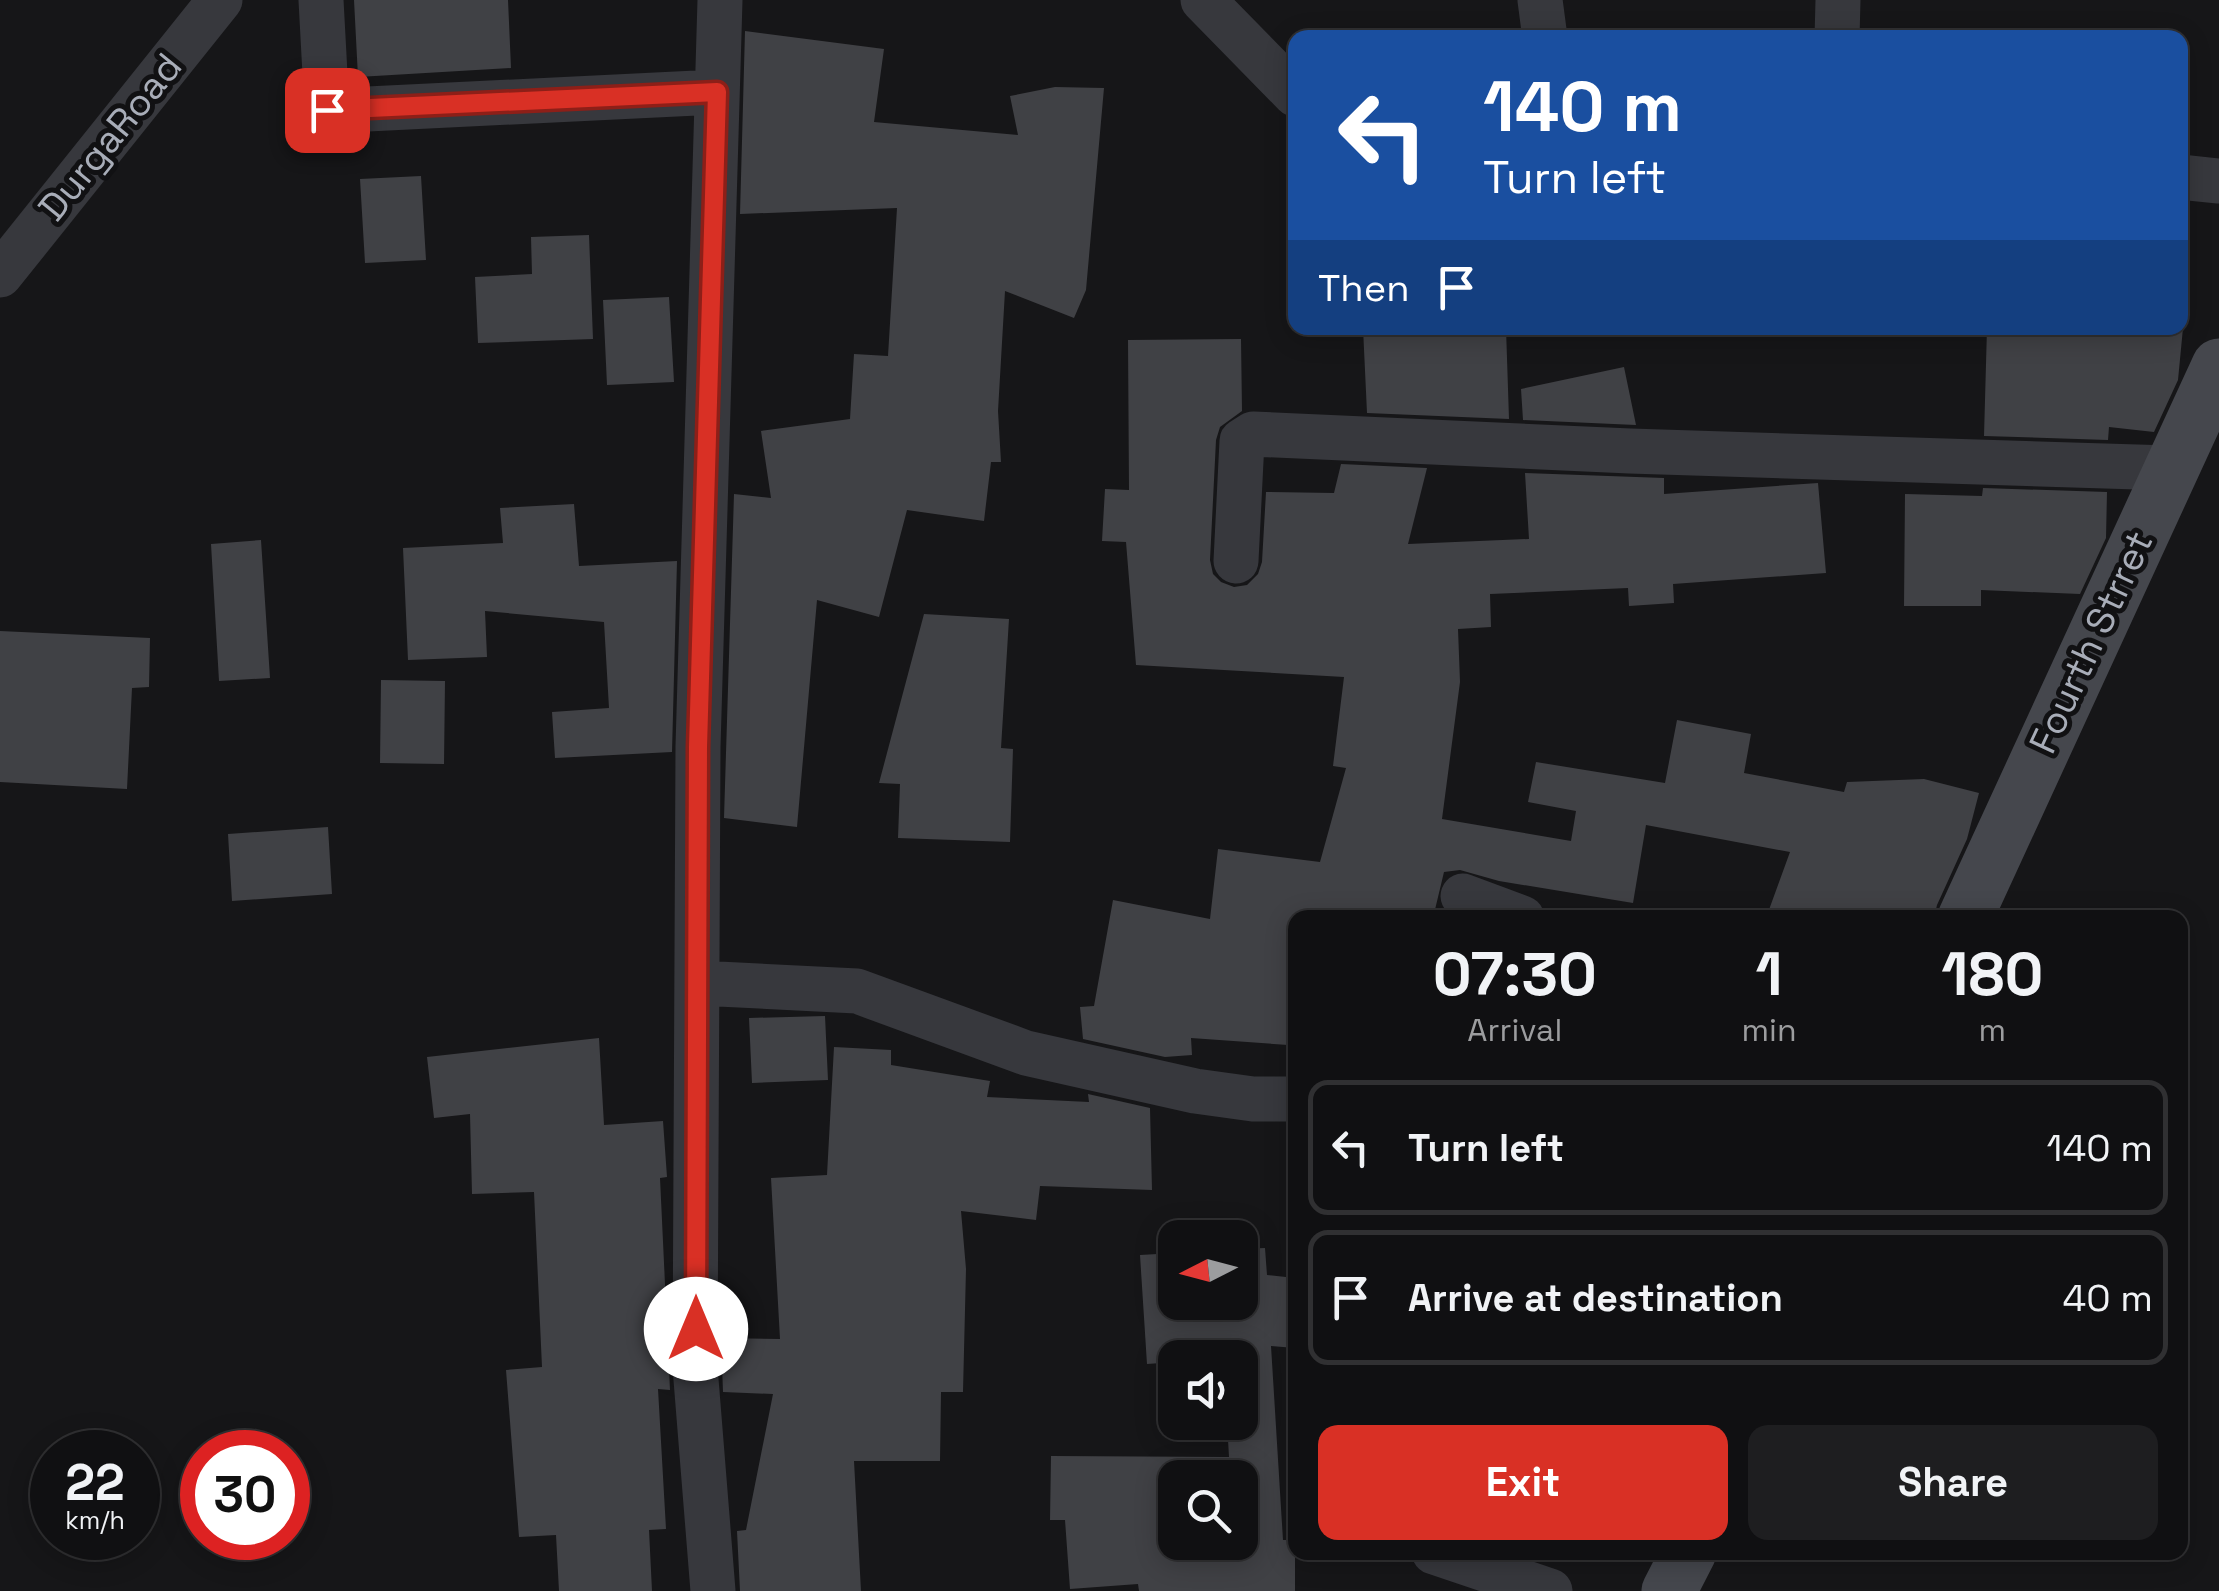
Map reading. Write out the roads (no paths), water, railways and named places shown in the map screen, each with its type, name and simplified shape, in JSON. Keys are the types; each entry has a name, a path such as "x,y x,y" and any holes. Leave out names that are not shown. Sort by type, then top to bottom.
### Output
{"street":[{"path":"320,0 327,110 717,92"},
{"path":"712,1591 696,1367 698,747 720,0"},
{"path":"1203,0 1288,87"},
{"path":"1540,0 1544,30"},
{"path":"1837,30 1838,0"},
{"name":"DurgaRoad","path":"0,275 217,1"},
{"path":"2188,177 2219,181"},
{"name":"Fourth Strret","path":"1969,910 2219,366"},
{"path":"1236,561 1242,441 1254,434 1630,451 2170,468"},
{"path":"1463,896 1501,910"},
{"path":"698,982 857,991 1026,1053 1195,1091 1288,1099"},
{"path":"1458,1560 1550,1591"},
{"path":"1669,1591 1686,1560"}]}
